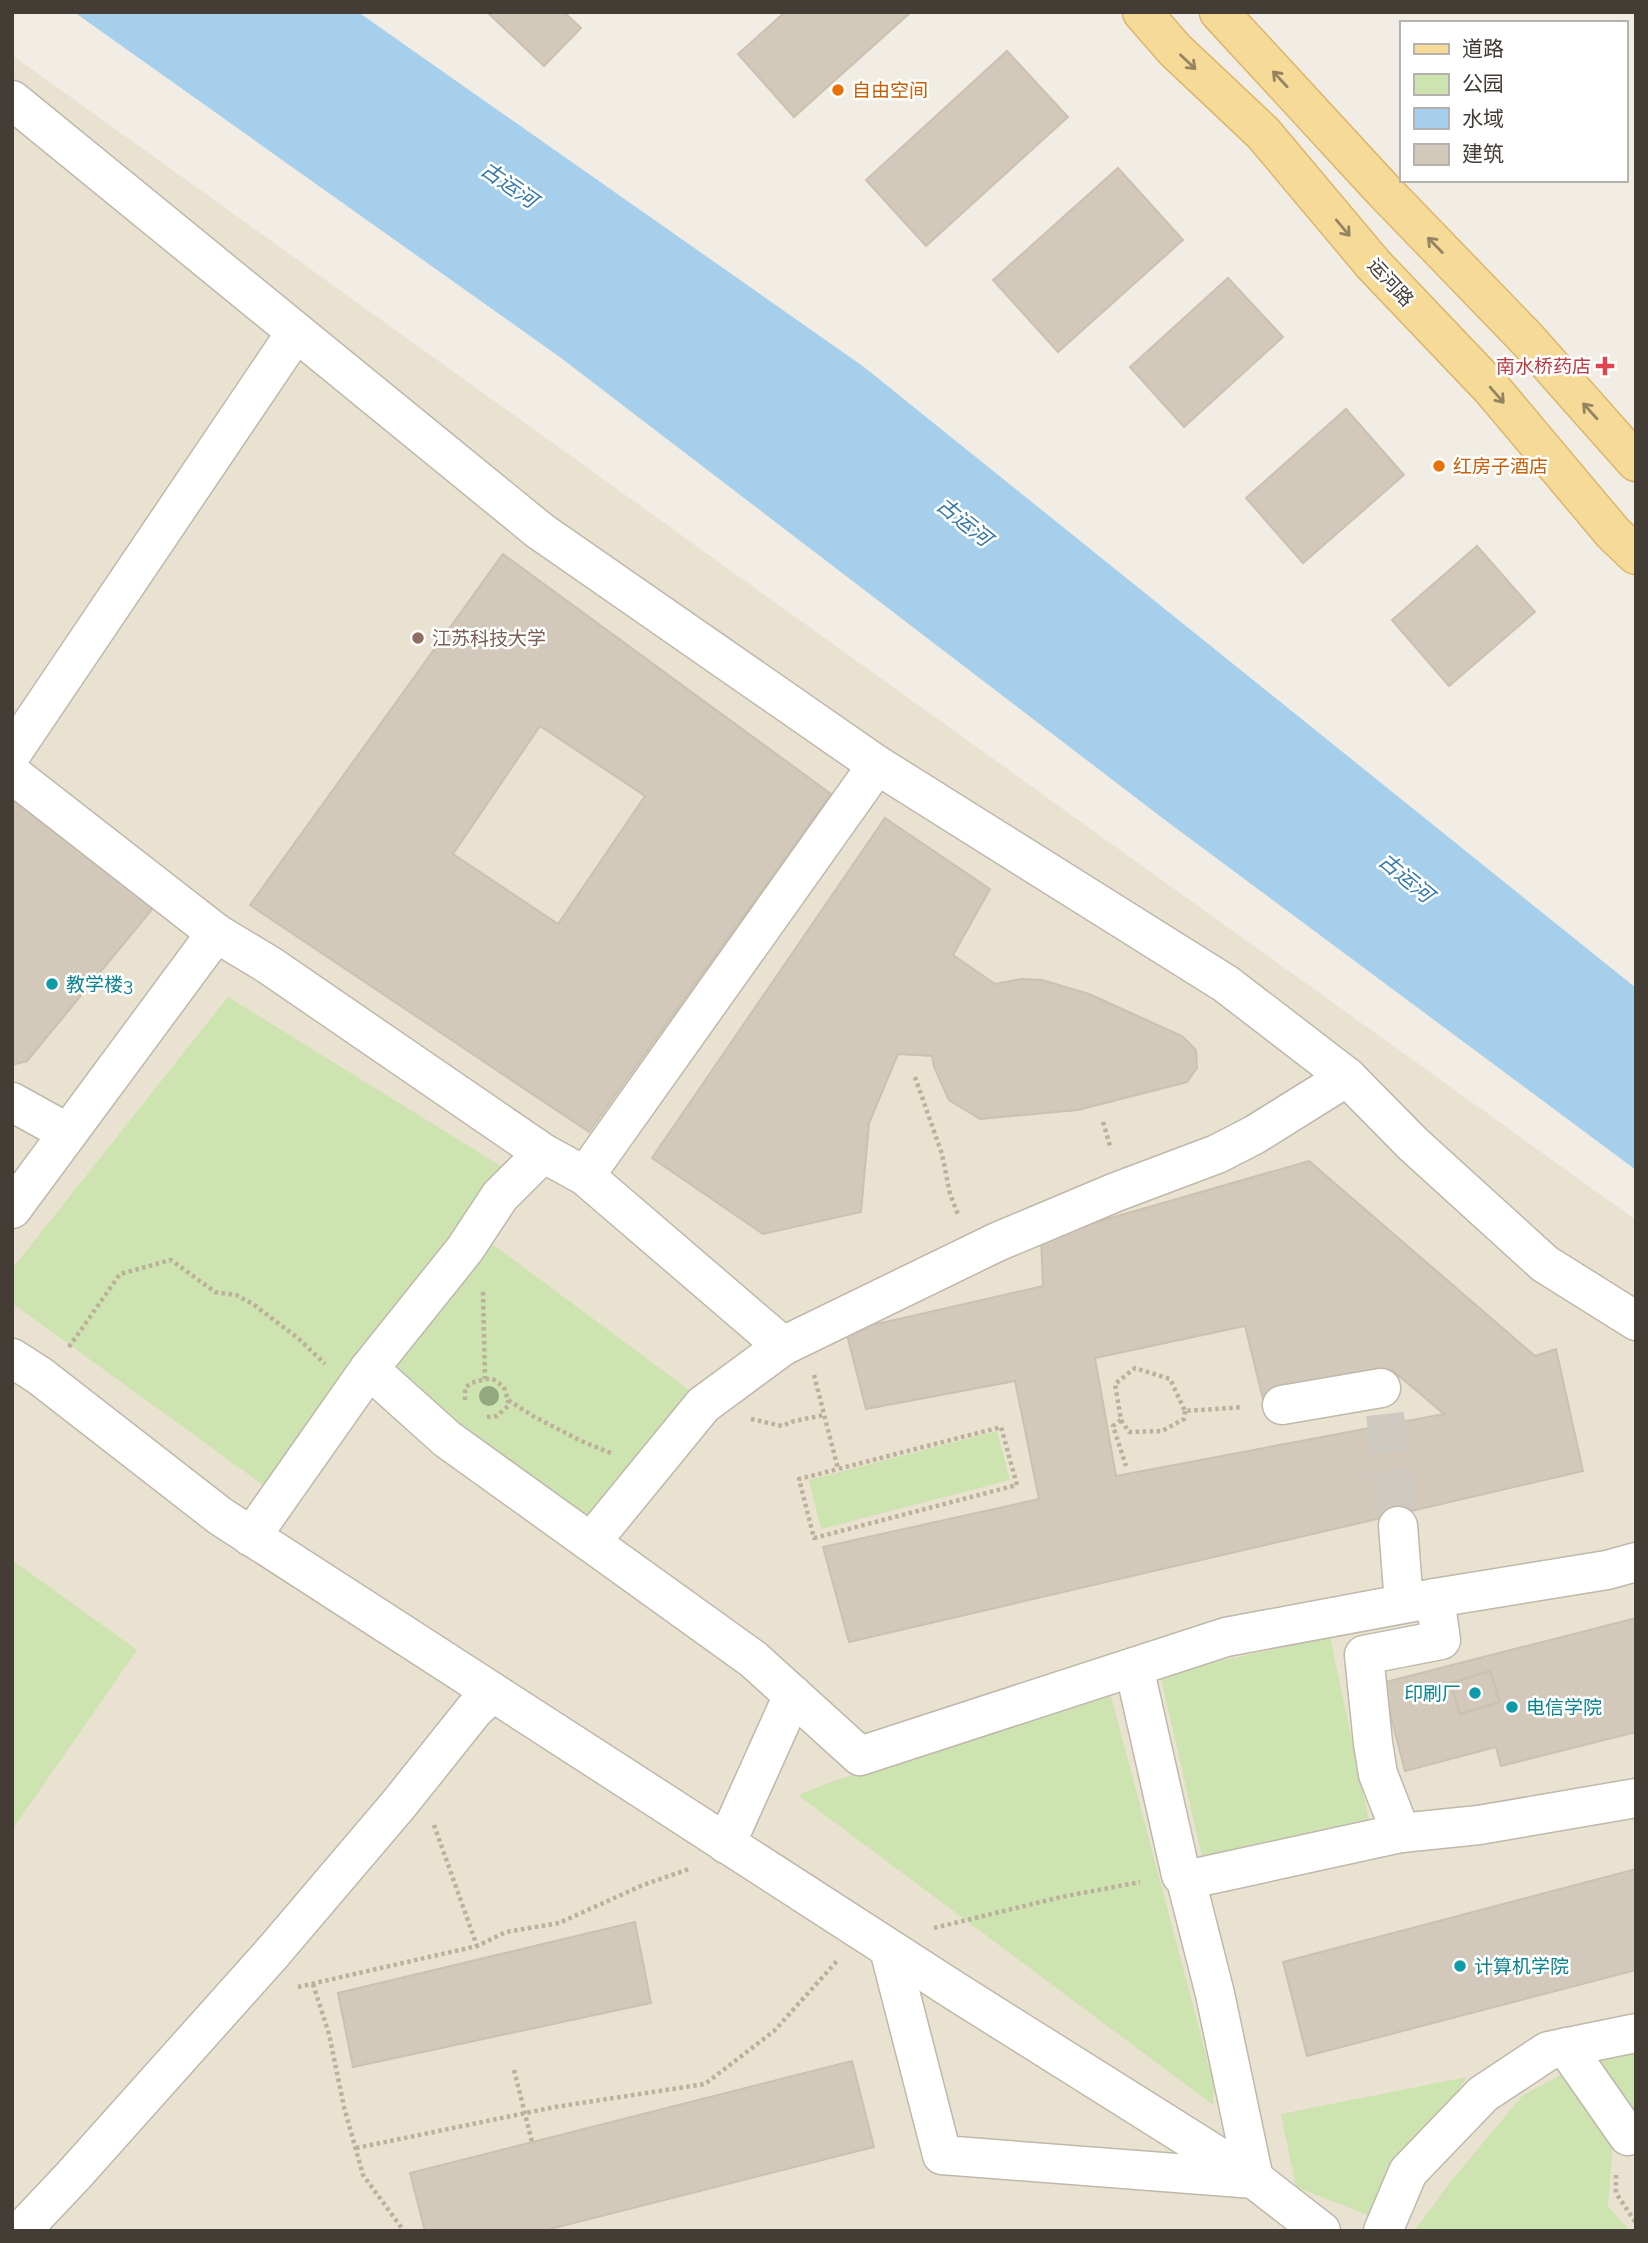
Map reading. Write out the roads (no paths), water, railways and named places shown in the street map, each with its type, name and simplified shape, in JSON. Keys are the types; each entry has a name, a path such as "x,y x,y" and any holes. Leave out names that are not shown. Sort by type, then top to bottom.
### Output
{"main road":[{"name":"运河路","path":"1142,12 1175,50 1263,133 1373,264 1492,389 1613,533 1636,555"},
{"path":"1219,12 1383,190 1527,340 1636,462"}],"street":[{"path":"12,100 540,531 877,765 1226,984 1347,1077 1413,1144 1545,1264 1636,1321"},
{"path":"12,753 296,332"},
{"path":"585,1177 877,765"},
{"path":"12,774 216,933 269,965 543,1153 585,1177 794,1341"},
{"path":"12,1209 216,933"},
{"path":"591,1542 703,1405 794,1341 974,1253 1116,1192 1217,1154 1254,1135 1347,1077"},
{"path":"12,1102 68,1133"},
{"path":"251,1537 362,1378 465,1249 500,1196 543,1153"},
{"path":"26,1367 251,1537 733,1849 1254,2179 1321,2231"},
{"path":"362,1378 753,1659 860,1756 1226,1637 1419,1600 1607,1570 1636,1562"},
{"path":"1282,1405 1387,1396"},
{"path":"1364,1656 1441,1640 1419,1600 1398,1526"},
{"path":"1357,1612 1378,1774 1401,1833"},
{"path":"1133,1667 1221,2018 1254,2179"},
{"path":"22,2231 237,1992 474,1710 492,1693"},
{"path":"733,1849 793,1695"},
{"path":"1184,1877 1401,1833 1479,1825 1636,1798"},
{"path":"877,1941 942,2154 1254,2179"},
{"path":"1383,2231 1408,2172 1483,2094 1548,2051 1636,2032"},
{"path":"1566,2047 1628,2136"}],"water":[{"name":"古运河","path":"74,12 358,12 864,367 1636,988 1636,1170 1165,820 561,358"}],"tunnel":[{"path":"1385,1414 1398,1526"}],"place":[{"name":"自由空间","path":"838,90"},
{"name":"南水桥药店","path":"1605,366"},
{"name":"红房子酒店","path":"1439,466"},
{"name":"江苏科技大学","path":"418,638"},
{"name":"教学楼3","path":"52,984"},
{"name":"印刷厂","path":"1475,1693"},
{"name":"电信学院","path":"1512,1707"},
{"name":"计算机学院","path":"1460,1966"}]}
